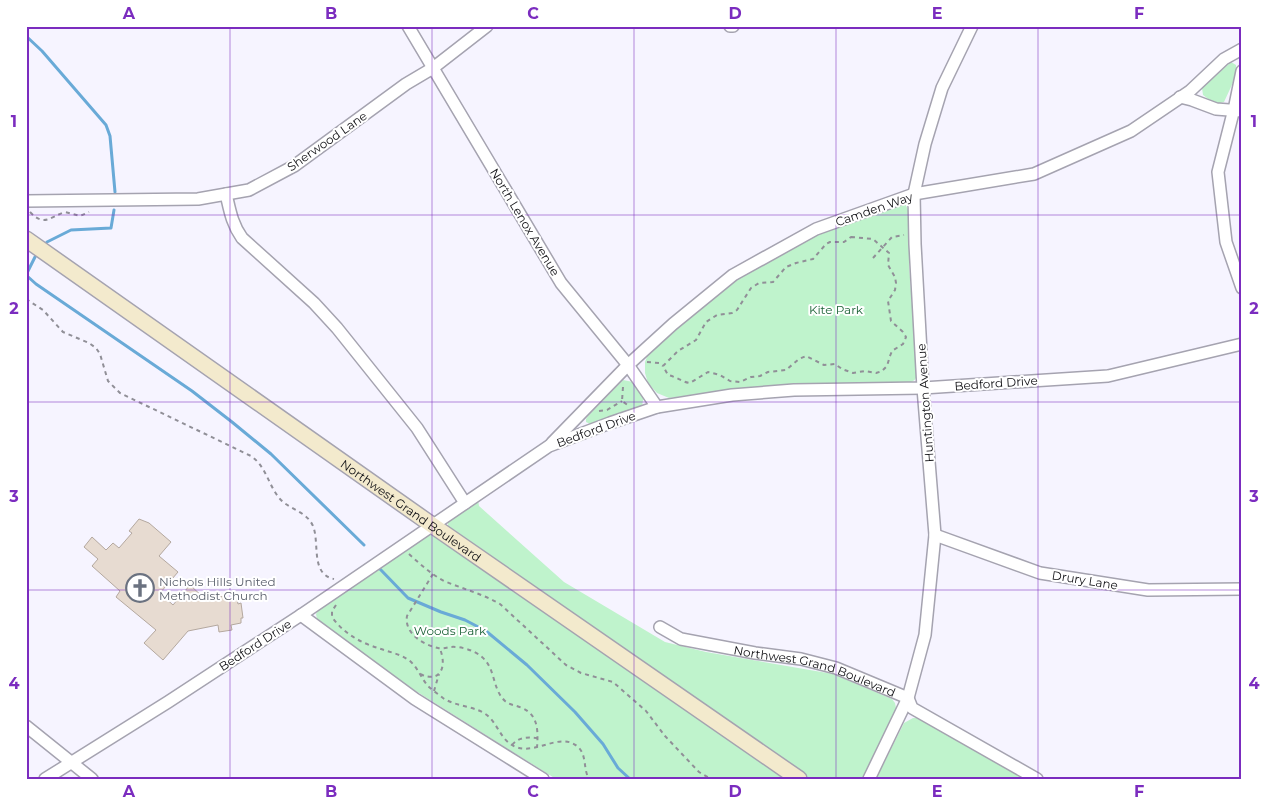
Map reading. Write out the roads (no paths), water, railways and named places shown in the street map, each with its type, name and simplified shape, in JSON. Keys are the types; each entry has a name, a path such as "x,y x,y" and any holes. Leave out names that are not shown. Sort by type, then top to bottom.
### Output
{"street":[{"name":"North Lenox Avenue","path":"408,26 562,283 657,407"},
{"name":"Sherwood Lane","path":"27,205 126,200 198,199 249,190 294,166 406,84 432,68 487,26"},
{"name":"Huntington Avenue","path":"869,779 908,698 925,635 935,534 923,388 914,194 925,144 942,88 972,26"},
{"name":"Camden Way","path":"549,446 626,367 673,324 733,275 816,229 914,194 1034,174 1131,130 1180,98 1224,59 1242,50"},
{"path":"1242,71 1238,111 1218,172 1226,242 1242,288"},
{"path":"1180,98 1192,100 1216,109 1238,111"},
{"path":"226,194 231,218 242,238 314,303 336,328 417,428 465,502"},
{"name":"Northwest Grand Boulevard","path":"26,239 432,525 799,779"},
{"name":"Bedford Drive","path":"45,779 168,702 301,615 549,446 610,423 657,407 741,394 794,390 923,388 1108,376 1242,344"},
{"name":"Drury Lane","path":"935,534 1040,573 1148,590 1242,589"},
{"path":"301,615 415,699 543,779"},
{"name":"Northwest Grand Boulevard","path":"660,627 681,639 755,653 801,659 836,668 908,698 912,708 1037,779"},
{"path":"26,726 92,779"}],"waterway":[{"path":"26,36 42,51 106,125 110,136 115,192"},
{"path":"47,242 71,230 111,228 114,210"},
{"path":"35,257 26,275 36,284 192,391 232,422 271,454 364,545"},
{"path":"380,569 408,598 465,620 486,631 527,665 575,712 603,744 618,768 630,779"}],"place":[{"name":"Nichols Hills United Methodist Church","path":"140,588"}],"park label":[{"name":"Kite Park","path":"836,309"},
{"name":"Woods Park","path":"450,630"}]}
